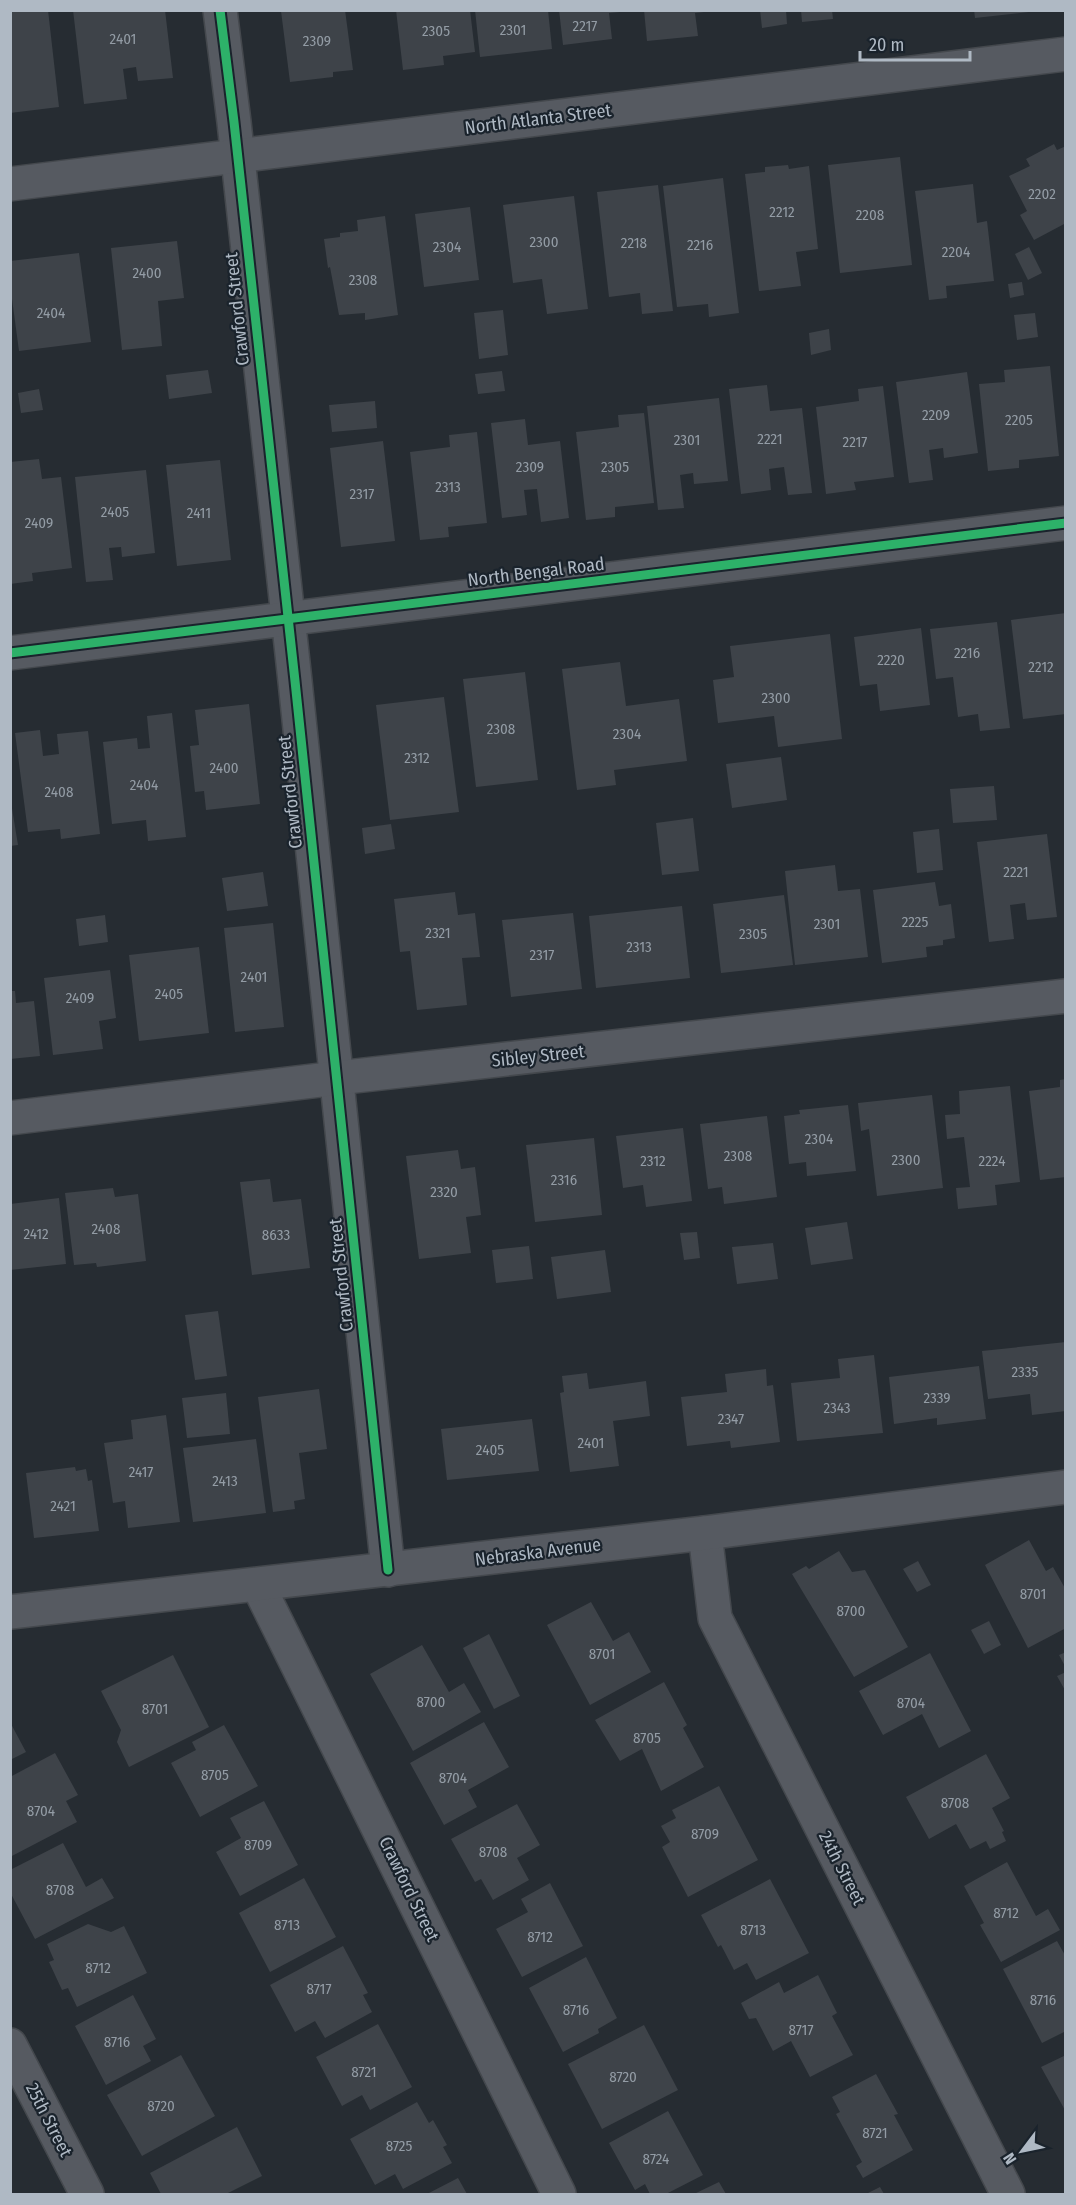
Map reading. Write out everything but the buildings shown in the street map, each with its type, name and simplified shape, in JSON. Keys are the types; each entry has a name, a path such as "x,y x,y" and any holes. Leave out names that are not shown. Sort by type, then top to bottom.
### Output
{"street":[{"name":"Crawford Street","path":"219,10 288,619 388,1570"},
{"name":"North Atlanta Street","path":"10,183 1065,54"},
{"name":"North Bengal Road","path":"10,654 1065,523"},
{"name":"Sibley Street","path":"10,1118 337,1078 1065,996"},
{"name":"Nebraska Avenue","path":"10,1612 705,1533 1065,1487"},
{"name":"24th Street","path":"705,1533 714,1618 1008,2194"},
{"name":"Crawford Street","path":"258,1585 559,2194"},
{"name":"25th Street","path":"10,2045 87,2194"}],"cycle path":[{"path":"220,10 295,681 388,1570"},
{"path":"10,653 1066,523"}]}
